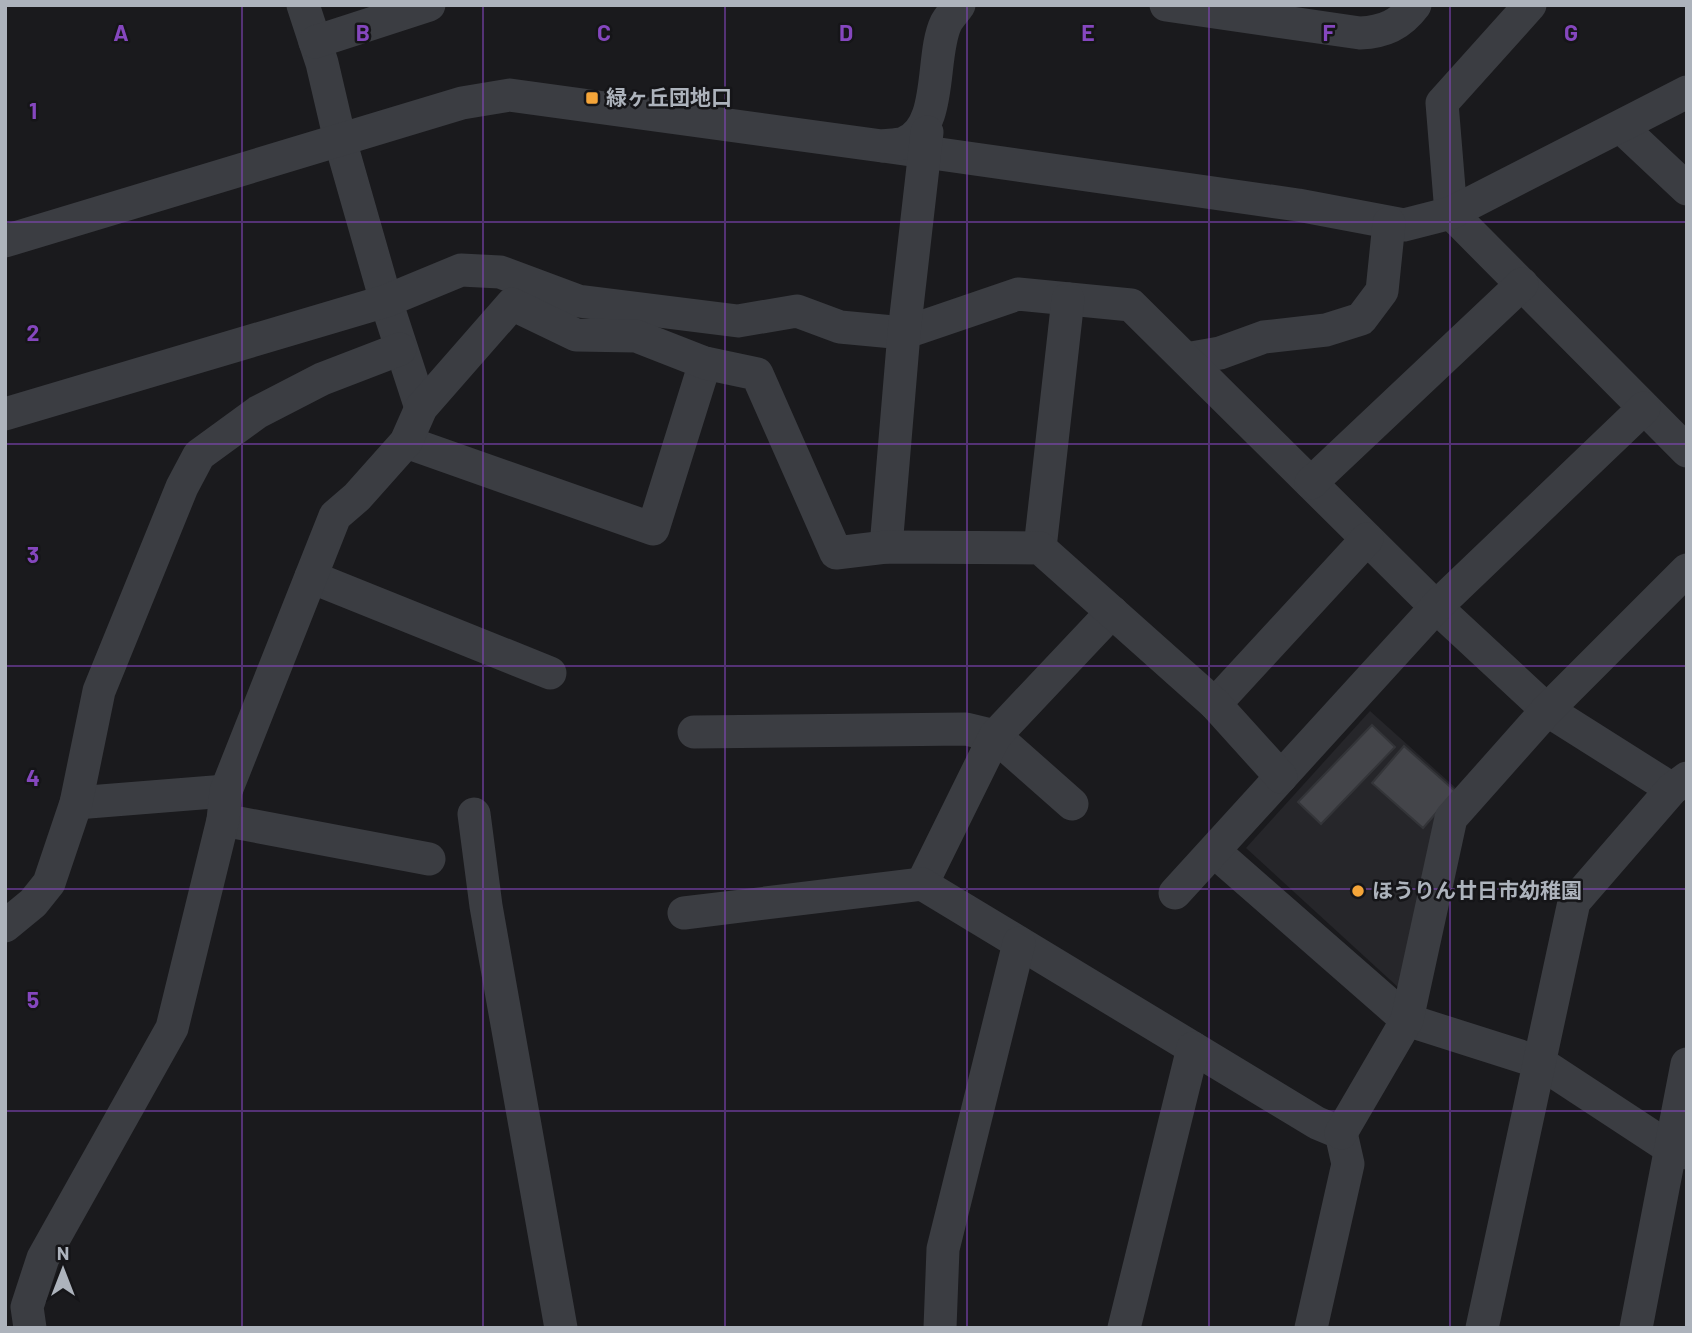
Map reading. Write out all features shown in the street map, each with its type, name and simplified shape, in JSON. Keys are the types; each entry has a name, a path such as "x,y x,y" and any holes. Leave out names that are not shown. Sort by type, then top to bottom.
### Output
{"street":[{"path":"303,5 386,302 421,408"},
{"path":"315,42 429,5"},
{"path":"886,547 904,333 924,153 945,5"},
{"path":"940,44 946,23 959,5"},
{"path":"1181,6 1360,33 1378,32 1395,25 1415,5"},
{"path":"1530,5 1442,103 1451,213 1644,408 1683,441"},
{"path":"7,236 462,103 510,95 1297,205 1404,225 1451,213 1687,92"},
{"path":"882,146 904,143 922,130 931,109"},
{"path":"1620,127 1687,190"},
{"path":"1186,359 1220,353 1264,337 1326,330 1361,319 1382,291 1389,223"},
{"path":"5,414 386,302 461,270 500,272 578,301 738,321 797,311 840,327 904,333 1018,294 1131,305 1436,607 1547,710 1679,784 1574,902 1482,1328"},
{"path":"1311,483 1522,284"},
{"path":"1040,548 1068,299"},
{"path":"30,1328 27,1307 43,1258 172,1028 224,806 335,516 405,442 421,408 512,304 576,335 636,336 705,363 757,374 836,553 886,547 1040,548 1215,704 1281,777"},
{"path":"5,926 33,903 49,883 76,803 99,691 182,487 199,455 258,412 322,379 400,349"},
{"path":"405,442 653,530 705,363"},
{"path":"1175,893 1436,607 1644,408"},
{"path":"1215,704 1367,539"},
{"path":"1311,1328 1348,1164 1341,1133 1407,1020 1451,818 1547,710 1687,570"},
{"path":"312,577 550,673"},
{"path":"922,884 995,736 1112,612"},
{"path":"694,732 966,729 995,736 1072,804"},
{"path":"76,803 224,806 429,859"},
{"path":"474,814 486,906 561,1328"},
{"path":"1215,852 1407,1020 1539,1062 1679,1151"},
{"path":"684,913 922,884 1317,1123 1341,1133"},
{"path":"940,1328 943,1248 1019,943"},
{"path":"1124,1328 1193,1048"},
{"path":"1636,1328 1679,1151 1687,1064"}],"shaded area":[{"name":"ほうりん廿日市幼稚園","path":"1370,711 1458,790 1400,989 1246,848"}],"building":[{"path":"1372,725 1395,747 1321,824 1298,802"},
{"path":"1404,746 1455,791 1423,828 1372,783"}],"place":[{"name":"緑ヶ丘団地口","path":"592,98"},
{"name":"ほうりん廿日市幼稚園","path":"1358,891"}]}
